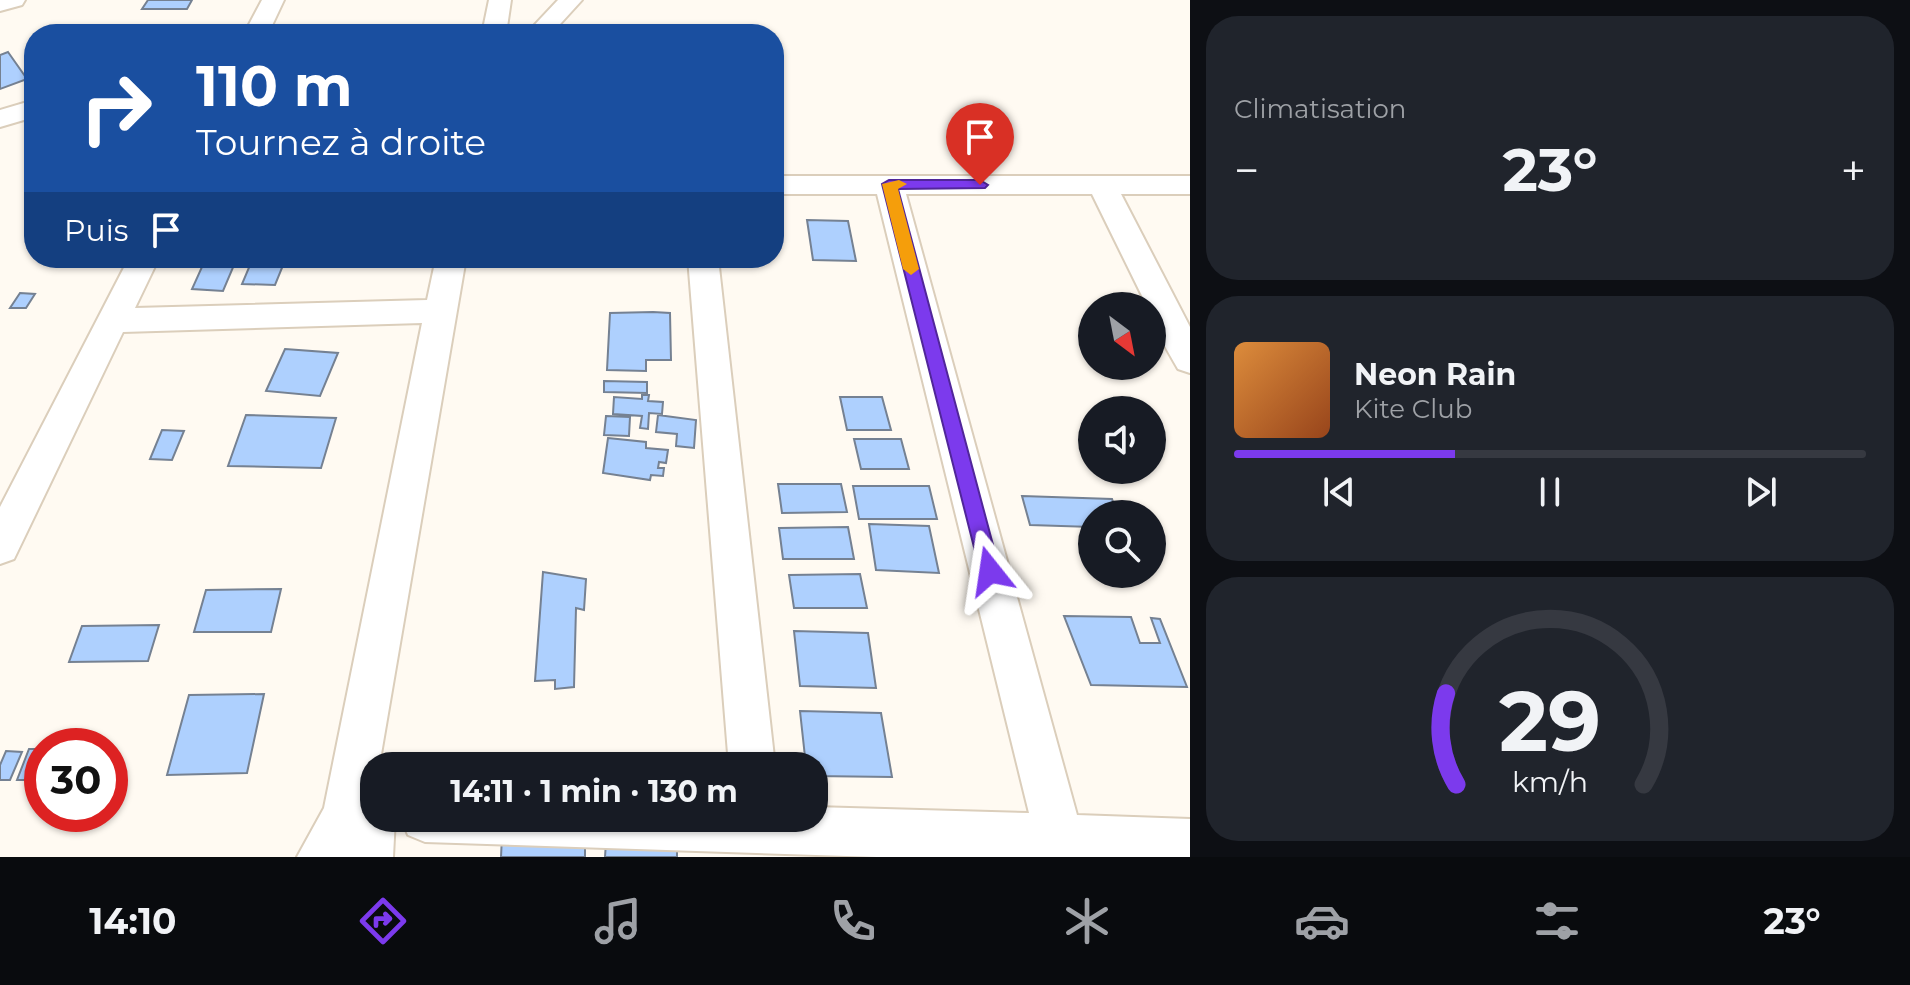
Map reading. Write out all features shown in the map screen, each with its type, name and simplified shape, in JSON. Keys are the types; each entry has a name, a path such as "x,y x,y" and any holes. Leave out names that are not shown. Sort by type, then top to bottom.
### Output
{"street":[{"path":"0,4 14,0"},
{"path":"261,24 273,0"},
{"path":"496,24 500,0"},
{"path":"548,24 571,0"},
{"path":"0,119 24,111"},
{"path":"889,184 1062,848"},
{"path":"784,185 1190,185"},
{"path":"1102,185 1190,360"},
{"path":"0,547 139,268"},
{"path":"376,752 449,268"},
{"path":"704,268 751,752"},
{"path":"112,321 441,311"},
{"path":"322,857 360,830"},
{"path":"700,832 1062,848 1190,843"}],"building":[{"path":"148,0 192,0 187,9 142,9"},
{"path":"8,52 24,75 24,80 0,89 0,55"},
{"path":"807,220 848,221 856,261 813,260"},
{"path":"201,268 233,268 223,291 192,289"},
{"path":"249,268 282,268 275,285 242,284"},
{"path":"20,293 35,294 26,308 10,308"},
{"path":"610,313 670,313 671,360 646,360 646,371 607,370"},
{"path":"285,349 338,353 320,396 266,391"},
{"path":"604,381 647,382 647,393 604,392"},
{"path":"642,395 649,395 648,401 663,402 662,414 649,413 648,429 640,428 642,416 613,414 614,397 642,399"},
{"path":"840,397 882,397 891,430 847,430"},
{"path":"246,415 336,418 321,468 228,466"},
{"path":"658,415 696,420 694,448 676,446 677,434 656,432"},
{"path":"606,416 630,417 629,436 604,435"},
{"path":"162,430 184,431 172,460 150,459"},
{"path":"608,438 646,442 646,448 668,450 666,463 659,462 658,468 664,468 663,476 651,475 650,480 603,473"},
{"path":"854,439 901,439 909,469 861,469"},
{"path":"778,484 841,484 847,512 782,513"},
{"path":"853,486 929,486 937,519 859,519"},
{"path":"1022,496 1112,500 1078,500 1078,527 1030,525"},
{"path":"869,524 929,526 939,573 876,570"},
{"path":"848,527 854,559 783,559 779,528"},
{"path":"543,572 586,579 584,610 576,608 574,687 555,689 555,680 535,681"},
{"path":"860,574 867,608 794,608 789,575"},
{"path":"281,589 271,632 194,632 206,590"},
{"path":"1064,616 1131,617 1140,643 1160,643 1151,618 1160,619 1187,687 1091,685"},
{"path":"159,625 148,661 69,662 82,626"},
{"path":"794,631 868,633 876,688 800,686"},
{"path":"264,694 247,773 167,775 189,695"},
{"path":"800,711 881,713 892,777 828,776 828,752 804,752"},
{"path":"6,751 22,752 10,780 0,780 0,765"},
{"path":"24,762 24,780 17,780"},
{"path":"502,836 585,839 585,857 501,857"},
{"path":"606,842 677,847 677,857 605,857"}],"slow traffic":[{"path":"899,184 889,184 911,269"}],"route":[{"path":"980,185 889,184 990,571"}]}
